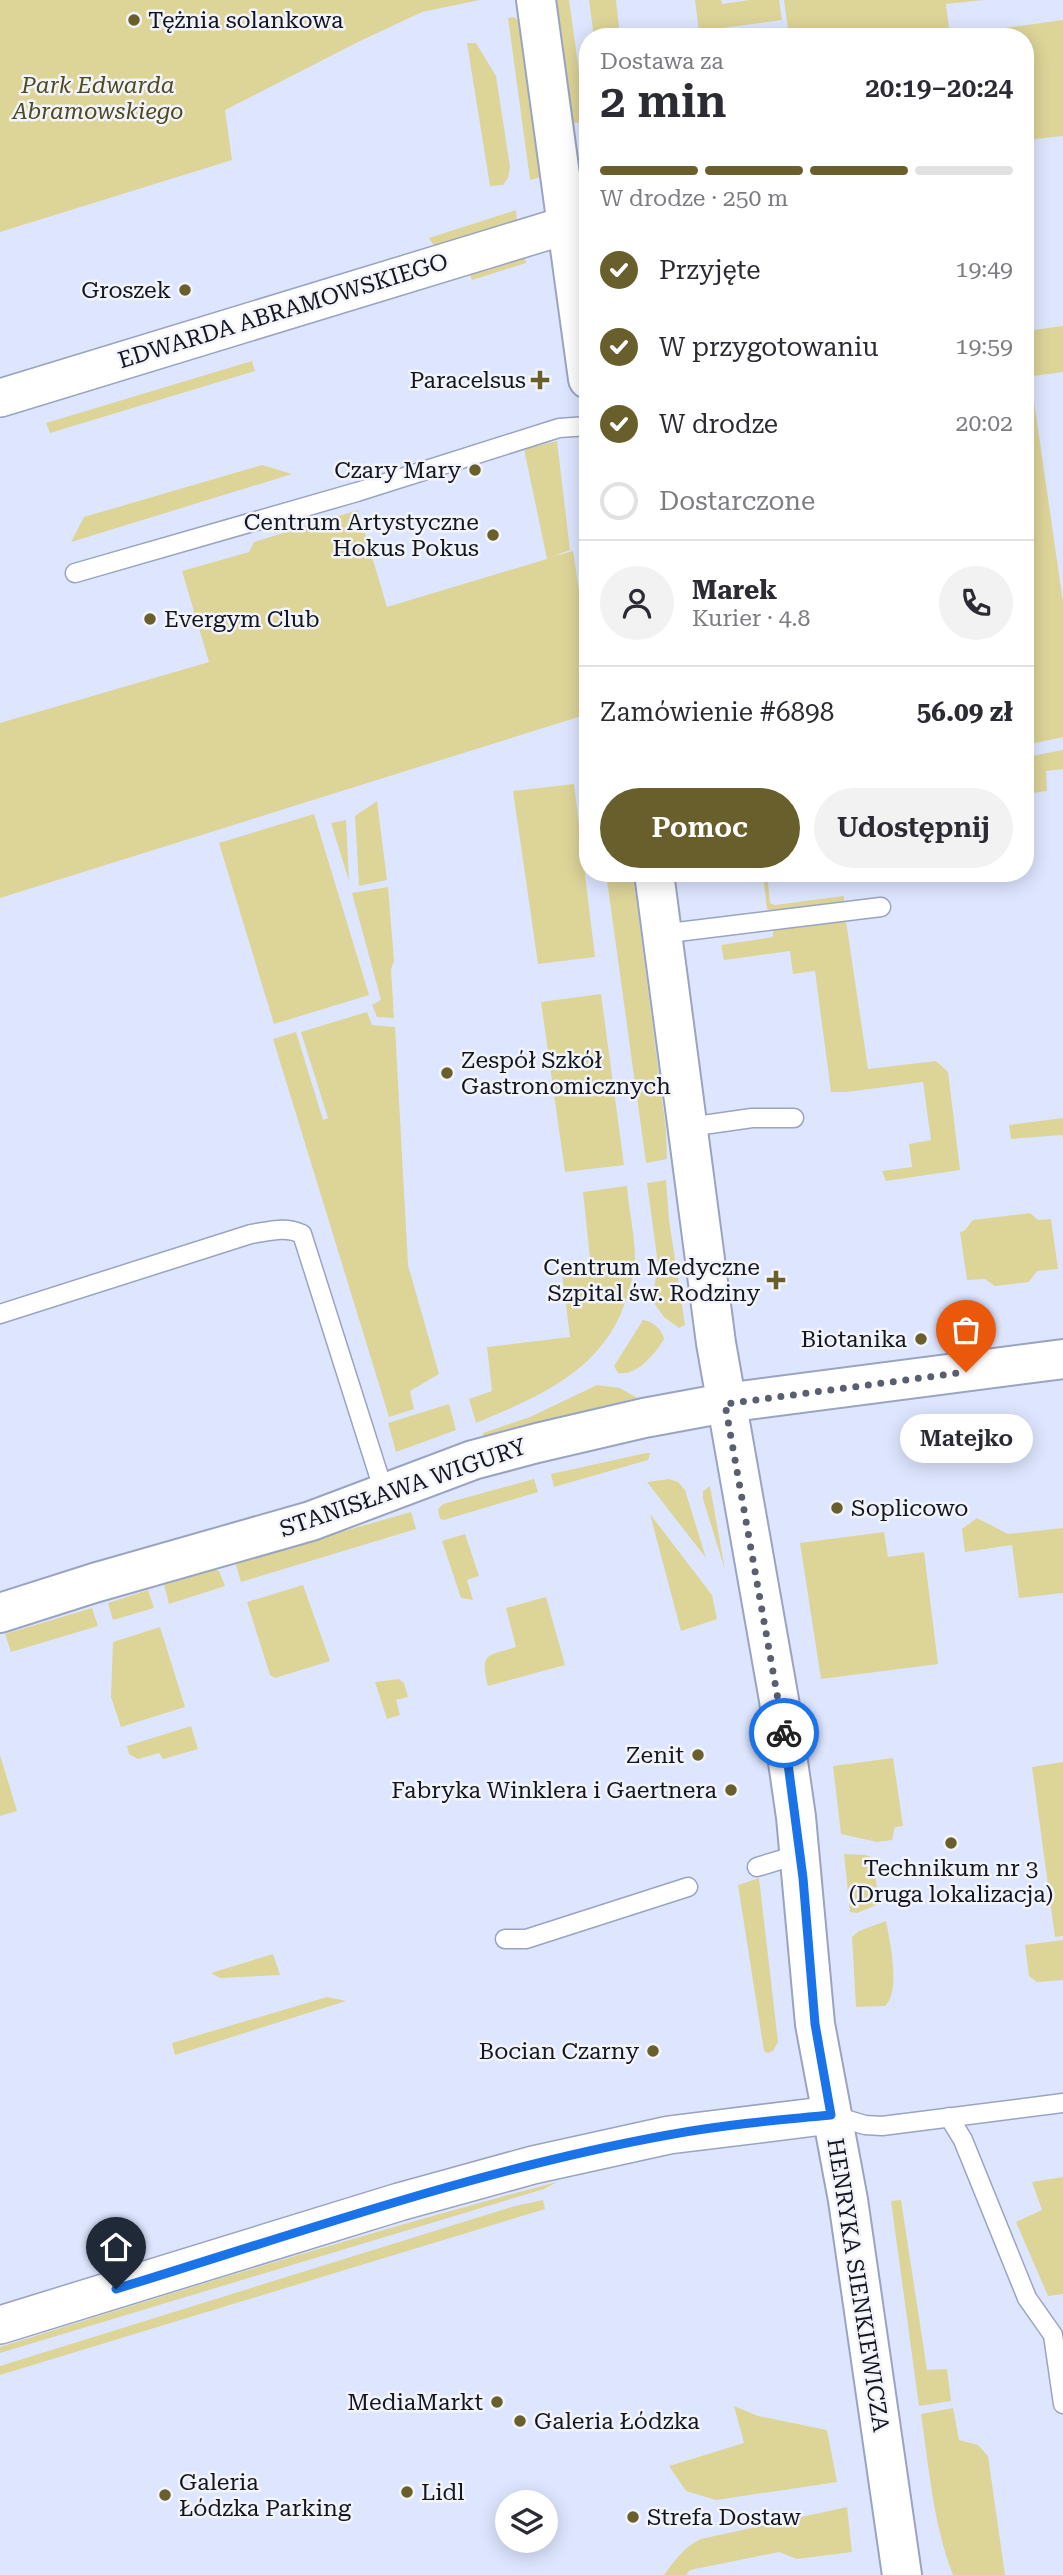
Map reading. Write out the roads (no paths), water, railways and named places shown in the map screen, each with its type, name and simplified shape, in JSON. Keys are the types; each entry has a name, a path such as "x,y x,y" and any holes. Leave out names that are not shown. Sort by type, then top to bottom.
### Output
{"street":[{"path":"536,0 567,225 579,271"},
{"name":"EDWARDA ABRAMOWSKIEGO","path":"0,398 567,225"},
{"name":"HENRYKA SIENKIEWICZA","path":"655,882 725,1404 779,1700 800,1854 815,2024 848,2200 902,2575"},
{"name":"STANISŁAWA WIGURY","path":"0,1613 94,1583 311,1521 473,1460 644,1418 725,1404 1063,1359"},
{"path":"0,2325 387,2206 533,2165 669,2135 831,2115"}],"lane":[{"path":"75,573 357,492 559,428 579,427"},
{"path":"661,934 881,907"},
{"path":"689,1127 752,1118 794,1118"},
{"path":"0,1314 251,1234 292,1229 302,1234 384,1492"},
{"path":"757,1867 800,1854"},
{"path":"505,1939 526,1939 688,1887"},
{"path":"831,2115 882,2126 1063,2103"},
{"path":"949,2117 963,2140 1027,2298 1053,2335 1063,2404"}],"place":[{"name":"Tężnia solankowa","path":"134,20"},
{"name":"Groszek","path":"185,290"},
{"name":"Paracelsus","path":"540,380"},
{"name":"Czary Mary","path":"475,470"},
{"name":"Centrum Artystyczne Hokus Pokus","path":"493,535"},
{"name":"Evergym Club","path":"150,619"},
{"name":"Zespół Szkół Gastronomicznych","path":"447,1073"},
{"name":"Centrum Medyczne Szpital św. Rodziny","path":"776,1280"},
{"name":"Biotanika","path":"921,1339"},
{"name":"Matejko","path":"966,1372"},
{"name":"Soplicowo","path":"837,1508"},
{"name":"Zenit","path":"698,1755"},
{"name":"Fabryka Winklera i Gaertnera","path":"731,1790"},
{"name":"Technikum nr 3 (Druga lokalizacja)","path":"951,1843"},
{"name":"Bocian Czarny","path":"653,2051"},
{"name":"MediaMarkt","path":"497,2402"},
{"name":"Galeria Łódzka","path":"520,2421"},
{"name":"Lidl","path":"407,2492"},
{"name":"Galeria Łódzka Parking","path":"165,2495"},
{"name":"Strefa Dostaw","path":"633,2517"}],"park label":[{"name":"Park Edwarda Abramowskiego","path":"98,98"}]}
